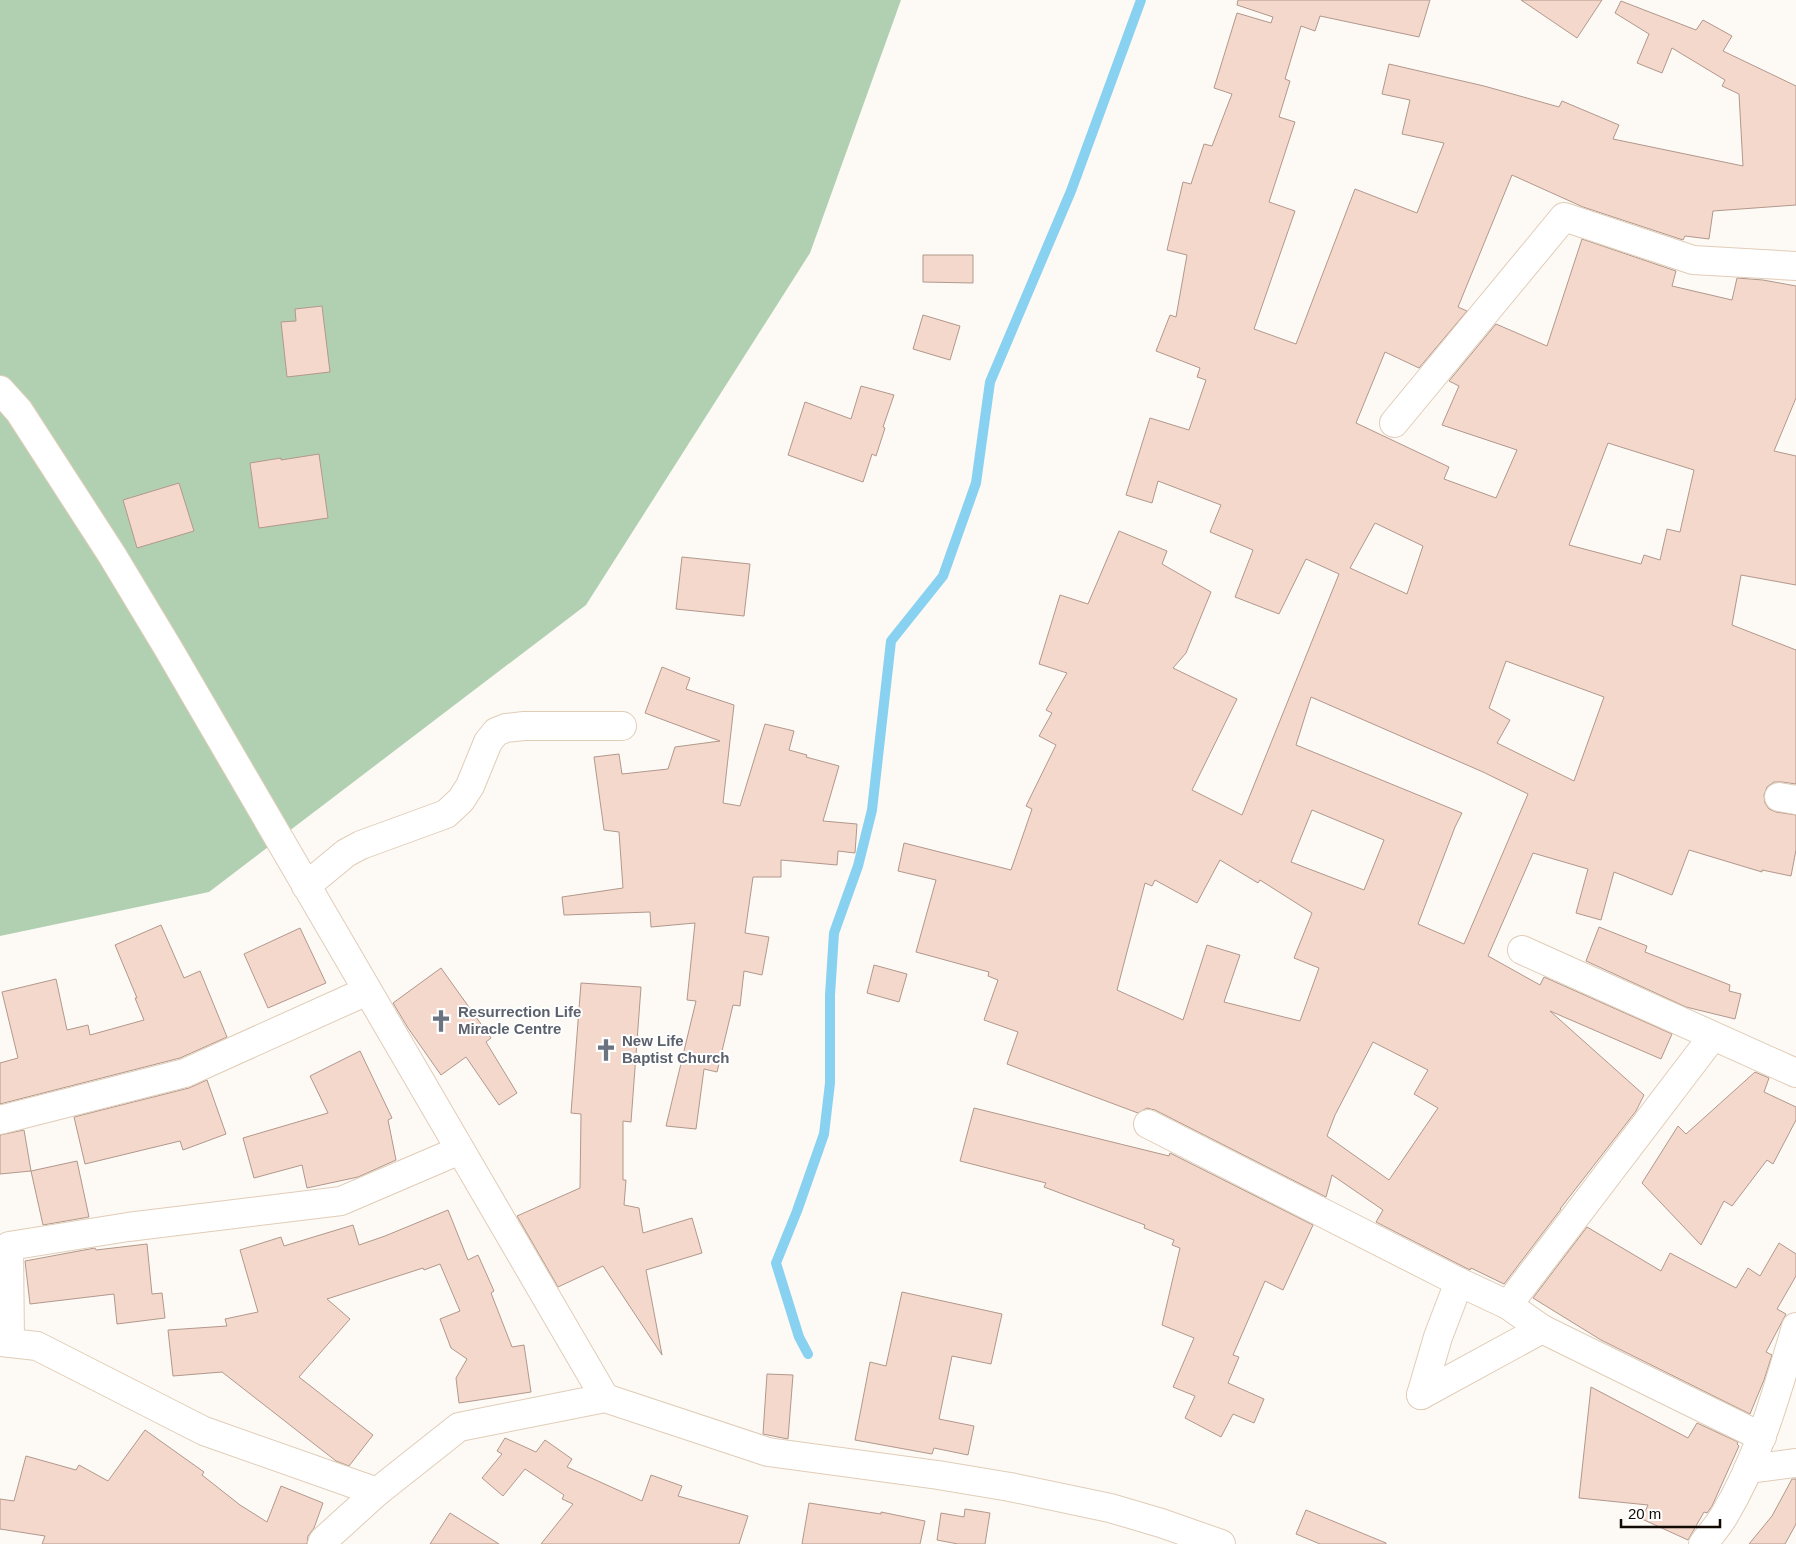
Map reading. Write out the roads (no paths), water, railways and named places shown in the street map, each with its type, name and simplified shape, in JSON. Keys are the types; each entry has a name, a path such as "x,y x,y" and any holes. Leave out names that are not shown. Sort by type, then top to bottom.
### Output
{"street":[{"path":"1394,424 1564,217 1693,260 1796,266"},
{"path":"0,390 19,411 112,555 605,1398"},
{"path":"306,886 346,853 361,845 446,814 461,800 470,786 488,742 496,732 506,728 524,726 622,726"},
{"path":"1522,950 1796,1073"},
{"path":"0,1120 185,1073 367,992"},
{"path":"1508,1305 1713,1036"},
{"path":"1148,1124 1508,1305 1542,1329 1762,1437"},
{"path":"377,1492 204,1431 37,1346 5,1343 9,1246 128,1227 341,1201 460,1150"},
{"path":"1459,1282 1438,1337 1421,1394 1542,1329"},
{"path":"1703,1544 1723,1517 1762,1437 1796,1326"},
{"path":"322,1544 377,1492 459,1427 605,1398 768,1452 938,1475 1010,1487 1110,1508 1221,1544"},
{"path":"1748,1469 1796,1463"}],"waterway":[{"path":"808,1354 799,1337 776,1263 797,1211 824,1134 830,1083 830,995 834,933 858,866 872,810 891,641 943,576 976,483 990,382 1071,191 1141,0"}],"place":[{"name":"Resurrection Life Miracle Centre","path":"441,1021"},
{"name":"New Life Baptist Church","path":"606,1050"}]}
